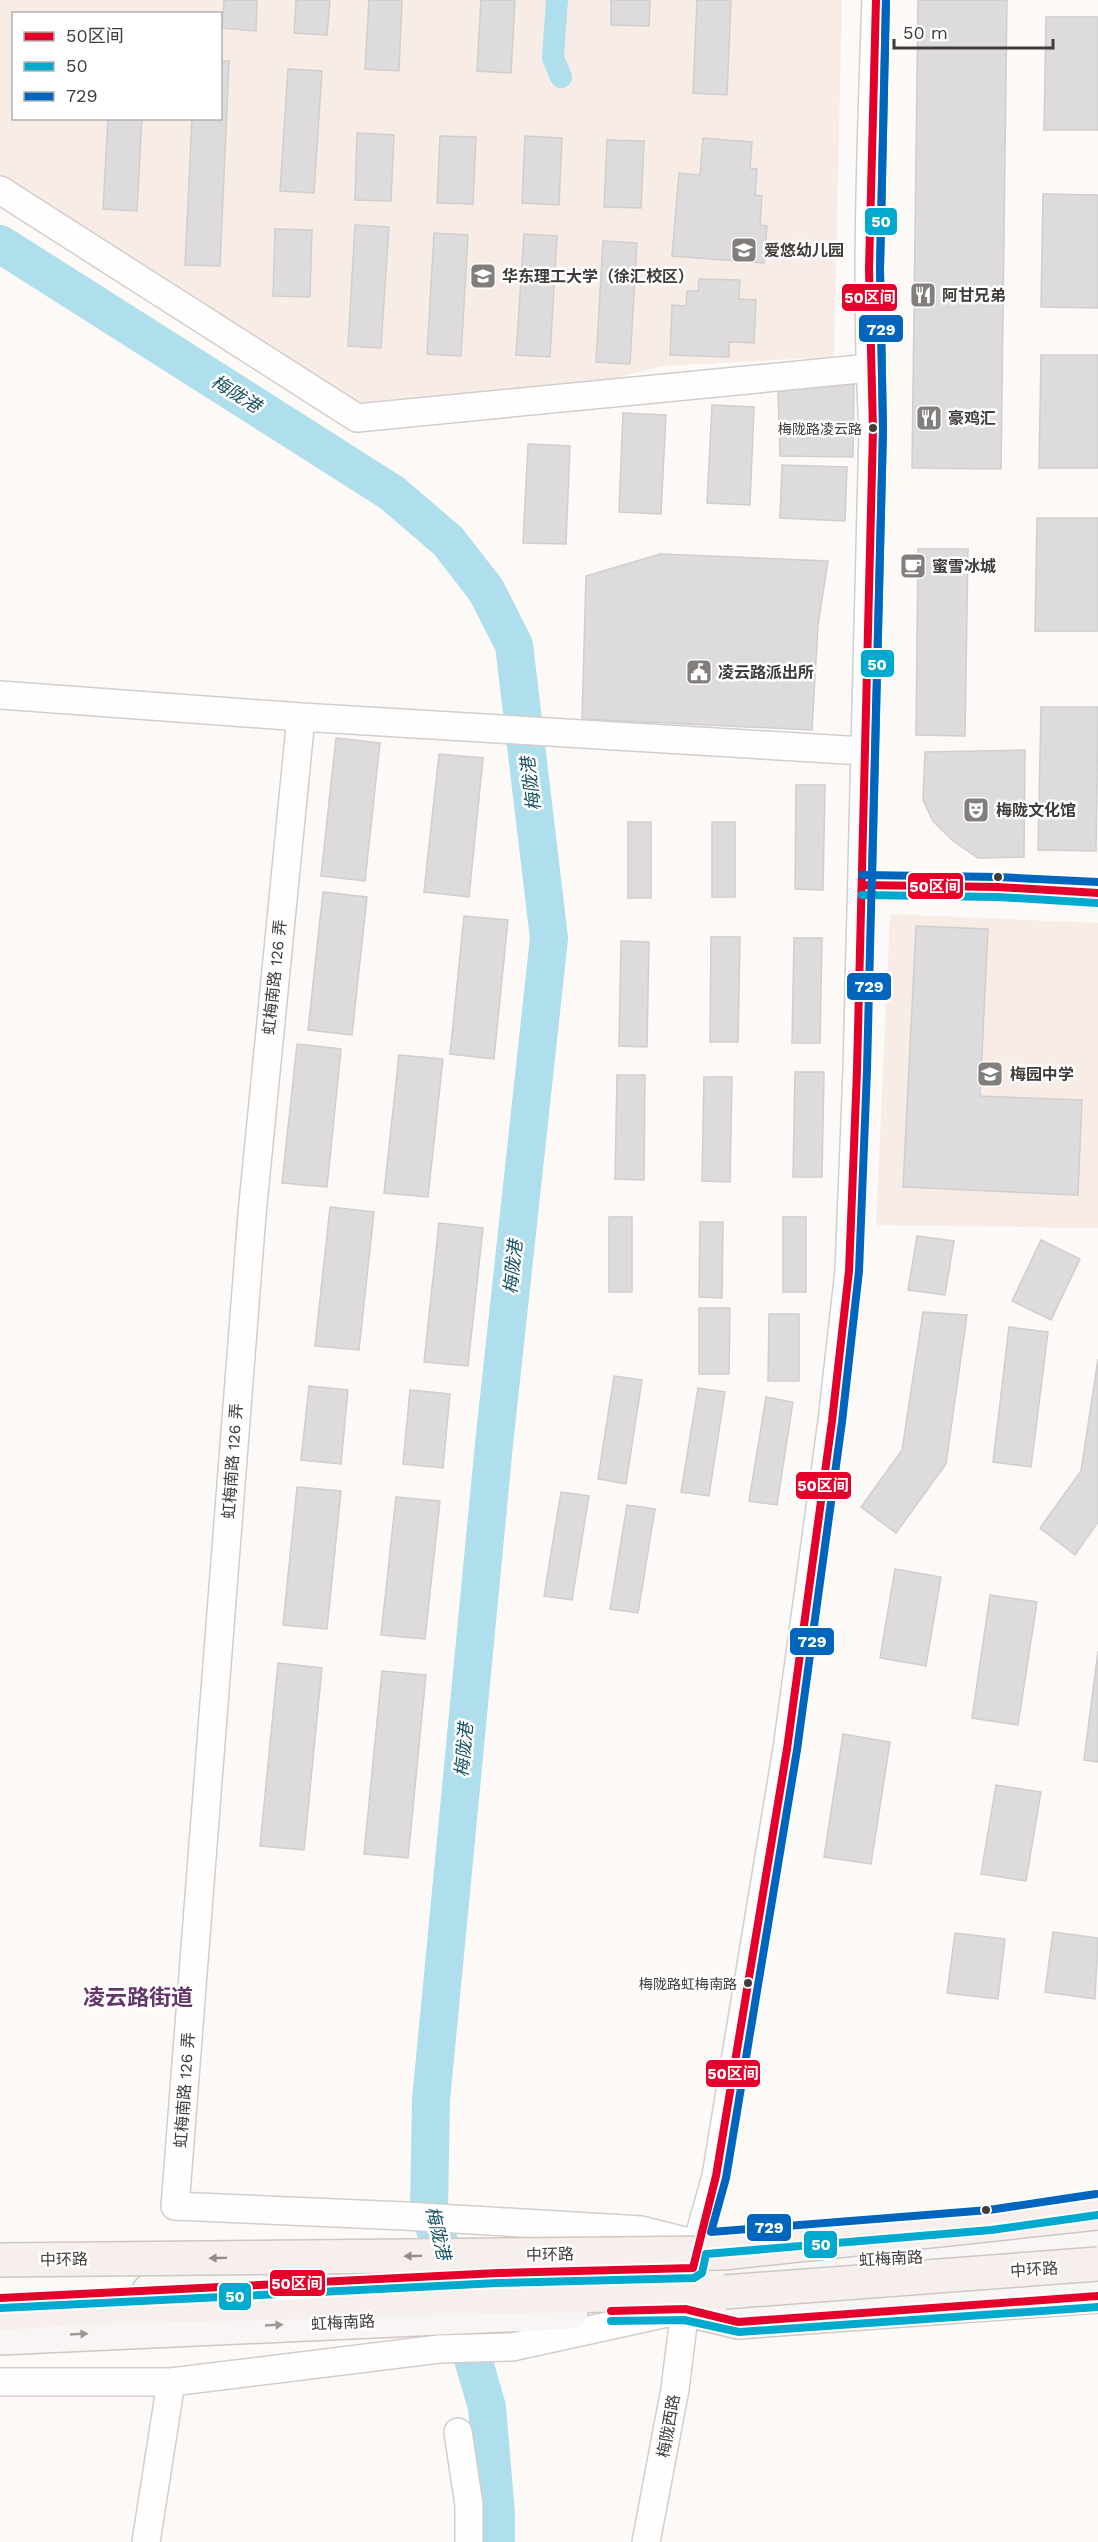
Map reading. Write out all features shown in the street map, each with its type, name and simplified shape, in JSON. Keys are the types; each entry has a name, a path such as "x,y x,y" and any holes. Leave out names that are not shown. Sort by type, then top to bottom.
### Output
{"highway":[{"name":"中环路","path":"0,2260 723,2253 1098,2213"},
{"name":"中环路","path":"0,2314 80,2308 725,2292 1098,2264"},
{"path":"0,2325 80,2308"}],"main road":[{"name":"虹梅南路","path":"0,2298 498,2273 695,2256 897,2228 990,2220 1098,2204"},
{"path":"897,2228 953,2254"},
{"name":"虹梅南路","path":"695,2256 953,2254 1098,2264"},
{"name":"虹梅南路","path":"0,2338 685,2308 733,2293 913,2276 1098,2264"},
{"name":"虹梅南路","path":"685,2308 738,2322 988,2304 1098,2264"},
{"path":"913,2276 988,2304"}],"street":[{"path":"695,2256 716,2176 787,1749 832,1421 849,1271 862,885 863,751 873,430 870,368 870,111 876,0"},
{"path":"0,190 357,418 870,368"},
{"path":"0,694 301,717 863,751"},
{"name":"虹梅南路 126 弄","path":"301,717 252,1214 175,2206 405,2216 641,2230 695,2256"},
{"path":"862,885 998,887 1098,893"},
{"path":"0,2382 171,2382 439,2349 512,2347 685,2308"},
{"name":"梅陇西路","path":"646,2542 675,2389 685,2308"},
{"path":"146,2542 171,2382"},
{"path":"458,2432 469,2505 469,2542"}],"shaded area":[{"name":"华东理工大学（徐汇校区）","path":"0,0 842,0 834,357 662,366 576,388 357,418 0,195"},
{"name":"梅园中学","path":"890,914 1098,923 1098,1228 876,1225"}],"building":[{"path":"224,0 257,0 256,31 222,28"},
{"path":"296,0 330,0 327,35 294,33"},
{"path":"369,0 402,0 399,71 365,69"},
{"path":"481,0 515,0 511,73 477,71"},
{"path":"611,0 650,0 649,26 611,25"},
{"path":"697,0 731,0 727,95 693,93"},
{"path":"918,0 1007,0 1001,469 912,468"},
{"path":"1046,17 1098,17 1098,130 1044,130"},
{"path":"222,61 229,61 220,266 185,265 192,120 222,120"},
{"path":"288,69 322,71 314,193 280,191"},
{"path":"108,120 142,120 137,211 103,209"},
{"path":"357,133 394,135 391,201 355,200"},
{"path":"440,136 476,137 473,204 437,203"},
{"path":"525,136 562,138 559,205 522,203"},
{"path":"703,138 752,142 750,168 757,169 755,195 762,196 760,225 767,226 764,263 672,256 679,173 700,175"},
{"path":"607,140 644,141 641,208 604,207"},
{"path":"1043,194 1098,195 1098,308 1041,307"},
{"path":"355,225 389,227 381,348 348,346"},
{"path":"275,229 312,230 310,297 273,296"},
{"path":"434,233 468,235 461,356 427,354"},
{"path":"524,234 557,236 550,357 516,355"},
{"path":"603,241 637,243 630,364 596,362"},
{"path":"699,279 740,280 739,299 756,300 754,343 729,342 729,357 670,355 672,305 686,306 687,291 698,291"},
{"path":"1041,355 1098,355 1098,468 1039,468"},
{"path":"854,384 853,457 780,456 778,391"},
{"path":"712,405 754,407 750,505 707,503"},
{"path":"623,413 666,415 661,514 619,512"},
{"path":"528,444 570,446 566,544 523,543"},
{"path":"782,465 847,467 845,521 780,518"},
{"path":"1037,518 1098,518 1098,631 1035,631"},
{"path":"918,549 968,549 965,736 916,735"},
{"name":"凌云路派出所","path":"660,554 828,561 818,625 812,730 582,719 586,576"},
{"path":"1041,707 1098,707 1096,851 1038,850"},
{"path":"336,738 380,743 365,881 321,876"},
{"name":"梅陇文化馆","path":"1025,750 1024,857 978,858 953,841 933,821 923,800 925,752"},
{"path":"439,754 483,758 469,897 424,892"},
{"path":"796,785 825,785 823,890 795,889"},
{"path":"628,822 651,822 651,898 628,898"},
{"path":"712,822 735,822 735,897 712,897"},
{"path":"323,892 367,897 352,1035 308,1030"},
{"path":"464,916 508,920 494,1059 450,1054"},
{"path":"916,926 988,929 980,1096 1082,1100 1078,1195 903,1187"},
{"path":"711,937 740,937 738,1042 710,1042"},
{"path":"794,938 822,938 820,1043 792,1043"},
{"path":"621,941 649,942 647,1047 619,1046"},
{"path":"297,1044 341,1049 327,1187 282,1183"},
{"path":"399,1055 443,1059 428,1197 384,1193"},
{"path":"795,1072 824,1072 822,1177 793,1177"},
{"path":"617,1075 645,1075 644,1180 615,1179"},
{"path":"704,1077 732,1077 730,1182 702,1181"},
{"path":"330,1207 374,1212 359,1350 315,1346"},
{"path":"609,1217 632,1217 632,1292 609,1292"},
{"path":"783,1217 806,1217 806,1292 783,1292"},
{"path":"700,1222 723,1222 722,1298 699,1297"},
{"path":"439,1223 483,1228 468,1366 424,1362"},
{"path":"917,1236 954,1241 945,1295 908,1290"},
{"path":"1041,1240 1080,1259 1051,1320 1012,1301"},
{"path":"699,1308 730,1308 729,1374 699,1374"},
{"path":"923,1312 967,1315 946,1464 896,1533 861,1507 902,1450"},
{"path":"769,1314 799,1314 799,1381 768,1381"},
{"path":"1009,1327 1048,1332 1031,1467 993,1462"},
{"path":"1098,1359 1098,1522 1075,1555 1040,1528 1081,1471"},
{"path":"614,1376 642,1380 626,1484 598,1479"},
{"path":"309,1386 348,1390 341,1464 301,1460"},
{"path":"698,1388 725,1392 709,1496 681,1492"},
{"path":"410,1390 450,1394 443,1468 403,1464"},
{"path":"766,1397 793,1402 777,1505 749,1501"},
{"path":"297,1487 341,1491 327,1629 283,1625"},
{"path":"561,1492 589,1496 572,1600 544,1596"},
{"path":"396,1497 440,1501 425,1639 381,1635"},
{"path":"627,1505 655,1509 638,1613 610,1609"},
{"path":"895,1569 941,1577 926,1666 880,1658"},
{"path":"990,1595 1037,1602 1018,1725 972,1718"},
{"path":"1098,1651 1098,1762 1084,1760"},
{"path":"278,1663 322,1668 304,1850 260,1846"},
{"path":"382,1671 426,1675 408,1858 364,1854"},
{"path":"843,1734 890,1742 871,1864 824,1857"},
{"path":"996,1785 1041,1792 1026,1881 981,1874"},
{"path":"1053,1932 1098,1938 1095,1999 1045,1992"},
{"path":"955,1933 1005,1939 998,1999 947,1993"}],"waterway":[{"path":"557,0 553,58 561,77"},
{"name":"梅陇港","path":"0,244 392,493 448,541 486,590 514,645 549,938 494,1444 431,2100 429,2208 487,2407 496,2514 496,2542"}],"transit line":[{"name":"50区间","path":"0,2298 498,2273 693,2268 716,2176 787,1749 832,1421 849,1271 857,1070 873,430 869,269 876,0"},
{"name":"50","path":"872,885 883,430 880,269 886,0"},
{"name":"729","path":"886,0 880,269 883,430 867,1070 859,1271 842,1422 797,1750 726,2178 711,2232 989,2210 1096,2194"},
{"name":"729","path":"862,875 998,877 1098,882"},
{"name":"50区间","path":"862,885 998,887 1098,893"},
{"name":"50","path":"862,895 998,897 1097,903"},
{"name":"50","path":"1,2308 498,2283 694,2278 702,2273 706,2254 991,2230 1098,2215"},
{"name":"50区间","path":"611,2311 685,2309 738,2322 1098,2296"},
{"name":"50","path":"611,2321 684,2320 739,2332 1098,2307"}],"place":[{"name":"爱悠幼儿园","path":"744,250"},
{"name":"华东理工大学（徐汇校区）","path":"483,276"},
{"name":"阿甘兄弟","path":"923,295"},
{"name":"豪鸡汇","path":"929,418"},
{"name":"梅陇路凌云路","path":"873,428"},
{"name":"蜜雪冰城","path":"913,566"},
{"name":"凌云路派出所","path":"699,672"},
{"name":"梅陇文化馆","path":"976,810"},
{"name":"梅园中学","path":"990,1074"},
{"name":"梅陇路虹梅南路","path":"748,1983"}],"district":[{"name":"凌云路街道","path":"138,1997"}]}
